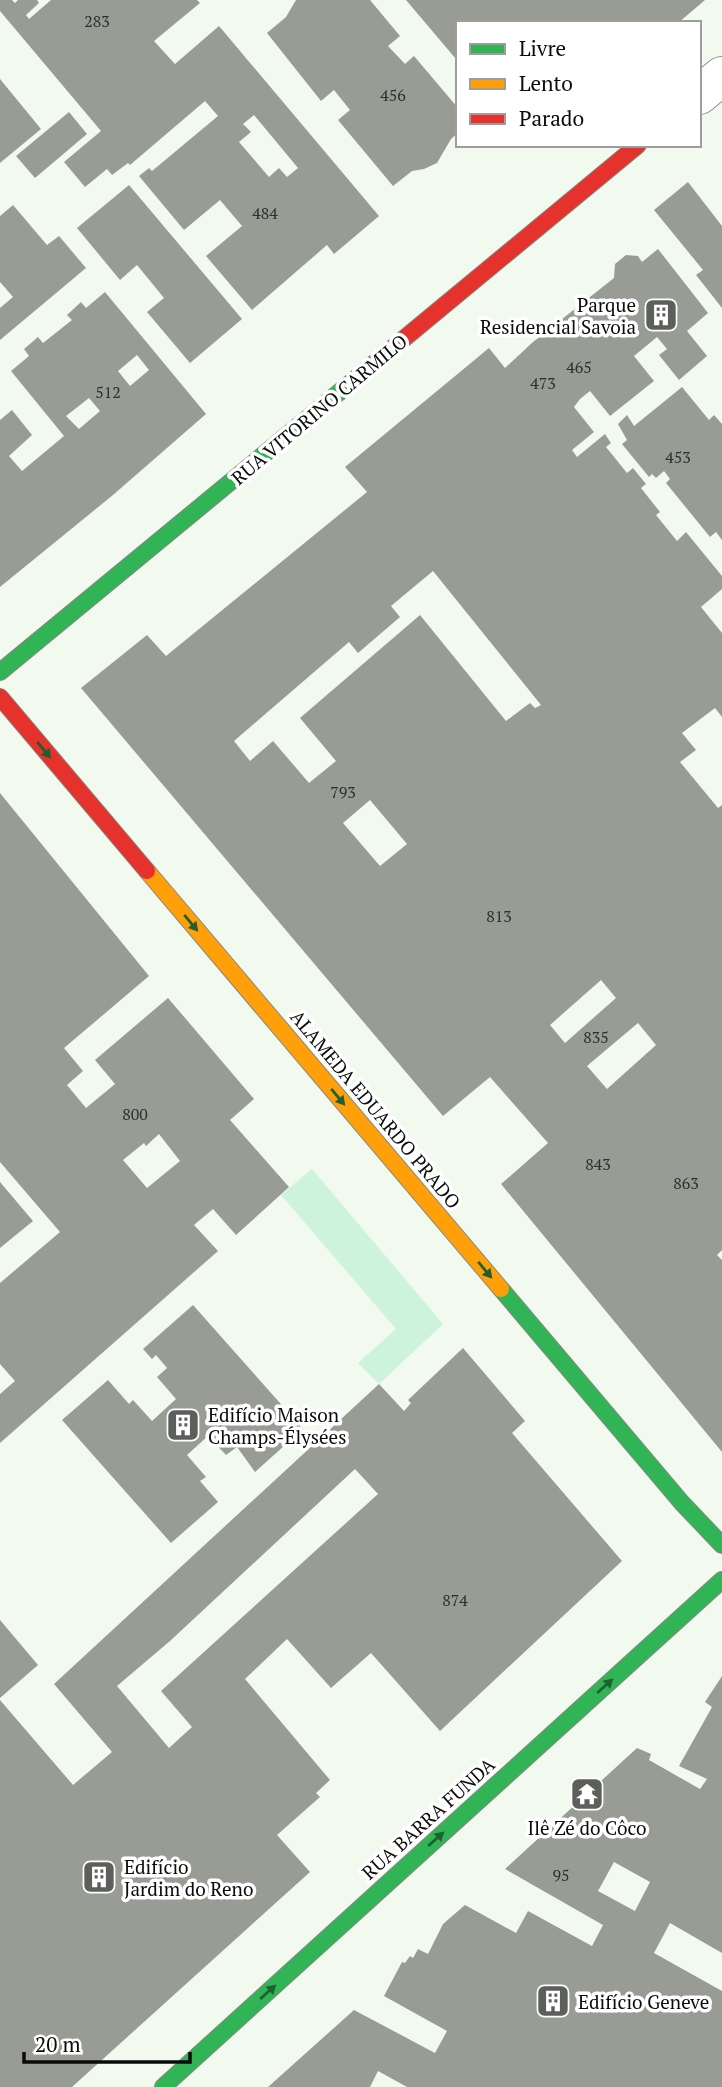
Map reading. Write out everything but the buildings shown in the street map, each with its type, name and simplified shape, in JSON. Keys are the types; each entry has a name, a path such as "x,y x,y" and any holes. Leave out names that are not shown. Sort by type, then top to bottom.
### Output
{"street":[{"path":"701,93 722,76"},
{"name":"RUA VITORINO CARMILO","path":"0,672 636,147"},
{"name":"ALAMEDA EDUARDO PRADO","path":"0,697 682,1503 722,1545"},
{"name":"RUA BARRA FUNDA","path":"163,2087 722,1580"}],"green space":[{"path":"312,1169 443,1324 379,1384 358,1363 396,1329 281,1195"}],"traffic: fast":[{"path":"0,672 354,380"},
{"path":"501,1289 682,1503 722,1545"},
{"path":"163,2087 722,1580"}],"traffic: slow":[{"path":"147,871 501,1289"}],"traffic: jam":[{"path":"354,380 636,147"},
{"path":"0,697 147,871"}],"place":[{"name":"Parque Residencial Savoia","path":"661,315"},
{"name":"Edifício Maison Champs-Élysées","path":"183,1425"},
{"name":"Ilê Zé do Côco","path":"587,1794"},
{"name":"Edifício Jardim do Reno","path":"99,1877"},
{"name":"Edifício Geneve","path":"553,2001"}]}
